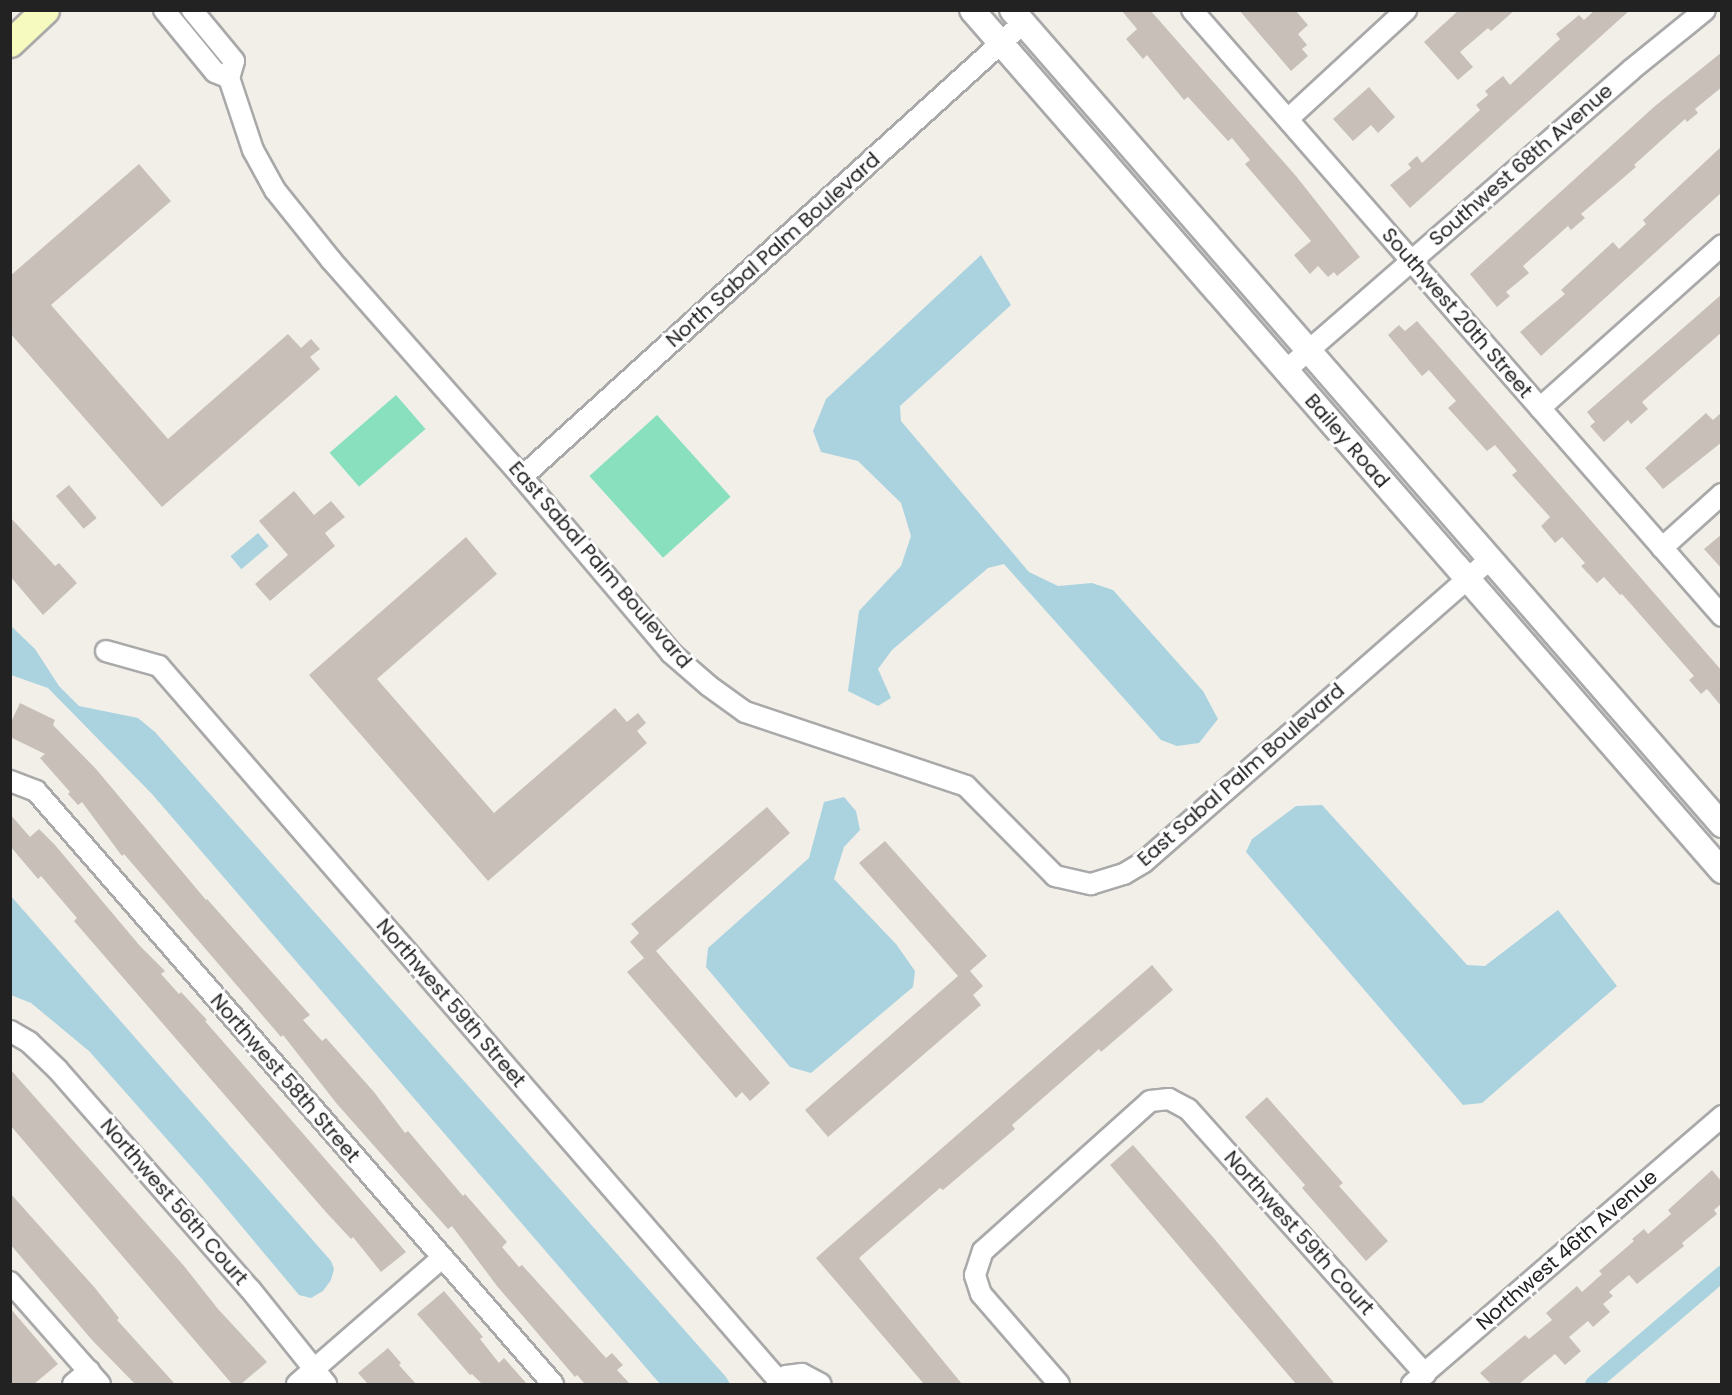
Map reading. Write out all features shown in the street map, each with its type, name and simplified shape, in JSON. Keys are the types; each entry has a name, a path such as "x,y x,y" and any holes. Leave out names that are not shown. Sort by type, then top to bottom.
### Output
{"main road":[{"path":"10,43 45,10"}],"street":[{"path":"164,10 215,72 229,78"},
{"name":"East Sabal Palm Boulevard","path":"192,10 234,61 229,78 253,150 275,190 331,260 522,477 672,653 745,712 966,786 1055,876 1091,884 1125,874 1144,862 1490,559"},
{"name":"Bailey Road","path":"972,10 1722,871"},
{"name":"Southwest 20th Street","path":"1192,10 1722,616"},
{"path":"1288,119 1406,10"},
{"name":"Southwest 68th Avenue","path":"1286,371 1622,78 1705,10"},
{"name":"Bailey Road","path":"1018,17 1722,825"},
{"name":"North Sabal Palm Boulevard","path":"522,477 1000,44 1018,17"},
{"path":"1540,408 1722,245"},
{"path":"1662,548 1722,494"},
{"name":"Northwest 59th Street","path":"106,651 159,666 778,1383 786,1377 802,1374 821,1384"},
{"name":"Northwest 58th Street","path":"10,781 36,791 553,1384"},
{"name":"Northwest 56th Court","path":"10,1031 29,1042 58,1070 250,1289 320,1377"},
{"name":"Northwest 59th Court","path":"1059,1384 981,1294 975,1275 983,1251 1150,1101 1169,1099 1188,1109 1418,1379"},
{"name":"Northwest 46th Avenue","path":"1418,1379 1722,1116"},
{"path":"297,1384 320,1377 442,1258"},
{"path":"10,1282 95,1378 73,1384"}],"green space":[{"path":"396,395 426,429 359,487 330,453"},
{"path":"657,415 731,497 663,558 589,476"}],"water":[{"path":"981,255 1011,305 900,406 901,421 1029,572 1058,586 1092,583 1113,590 1203,691 1218,719 1199,743 1177,746 1161,740 1004,564 988,568 892,650 878,669 891,698 878,706 848,691 859,611 901,566 911,536 901,503 858,461 821,452 813,431 826,399"},
{"path":"258,533 269,546 241,569 230,556"},
{"path":"11,626 35,649 59,686 79,706 138,718 155,732 730,1384 660,1384 152,794 48,688 11,675"},
{"path":"844,797 856,811 860,830 844,847 834,879 896,944 915,971 913,987 811,1073 790,1067 706,967 708,948 809,858 824,802"},
{"path":"1322,805 1467,965 1485,966 1558,910 1617,986 1482,1103 1463,1105 1246,852 1252,839 1296,806"},
{"path":"10,895 331,1261 334,1269 331,1280 323,1291 311,1298 299,1295 202,1179 89,1051 31,1003 11,995"}],"building":[{"path":"1121,10 1150,10 1296,176 1360,257 1337,276 1334,272 1328,277 1318,266 1310,274 1294,255 1311,241 1245,164 1250,160 1232,138 1228,141 1188,97 1184,100 1147,55 1143,59 1126,39 1137,29"},
{"path":"1239,10 1295,10 1308,25 1298,34 1307,45 1302,49 1308,56 1291,71"},
{"path":"1459,10 1515,10 1491,31 1488,28 1460,52 1473,67 1458,80 1424,42"},
{"path":"1595,10 1630,10 1410,208 1390,185 1411,168 1408,164 1417,156 1422,163 1480,110 1476,105 1488,95 1485,91 1503,76 1510,85 1560,39 1556,34 1579,15 1584,20"},
{"path":"1722,52 1722,87 1695,109 1698,113 1687,122 1685,119 1634,165 1636,167 1581,214 1585,218 1571,230 1568,226 1523,266 1529,273 1506,292 1510,296 1497,307 1470,274 1655,106"},
{"path":"1369,87 1395,117 1378,133 1371,125 1353,141 1333,119"},
{"path":"1722,146 1722,192 1541,356 1520,332 1565,294 1561,290 1613,242 1619,249 1646,224 1643,220"},
{"path":"139,164 171,201 51,305 168,439 288,334 301,348 311,339 320,349 310,357 320,369 162,507 10,333 10,276"},
{"path":"1722,294 1722,332 1642,402 1648,409 1631,424 1628,420 1604,442 1590,426 1595,422 1587,412"},
{"path":"1417,321 1722,671 1722,707 1707,689 1701,694 1689,680 1694,676 1622,594 1620,595 1604,577 1597,583 1581,566 1585,563 1562,537 1555,543 1541,526 1550,517 1512,475 1517,471 1495,445 1487,451 1448,408 1456,401 1429,370 1422,376 1388,335 1399,325 1405,331"},
{"path":"1722,412 1722,442 1663,489 1645,468 1706,413 1713,420"},
{"path":"69,485 97,518 84,529 56,496"},
{"path":"294,491 314,515 331,501 345,517 325,533 335,546 270,601 255,584 288,555 259,521"},
{"path":"10,517 55,566 59,563 77,583 43,615 10,576"},
{"path":"1722,534 1722,569 1704,549"},
{"path":"466,537 497,574 377,679 494,813 615,708 627,722 638,713 646,723 637,731 647,743 488,881 309,675"},
{"path":"20,703 55,720 53,725 96,769 206,900 310,1015 303,1020 322,1041 326,1038 374,1092 405,1133 408,1131 463,1196 465,1194 507,1242 502,1247 519,1267 522,1265 606,1358 612,1353 623,1365 617,1370 630,1384 585,1384 577,1375 575,1377 497,1286 452,1226 448,1229 337,1104 283,1035 281,1037 124,854 122,856 82,802 78,805 68,794 70,792 40,758 45,754 10,737 10,724"},
{"path":"767,807 790,833 656,951 770,1083 750,1101 742,1092 736,1098 627,972 644,958 630,942 639,933 631,924"},
{"path":"10,814 30,837 39,829 55,845 140,946 165,971 161,974 207,1020 205,1021 406,1252 381,1272 353,1237 351,1239 325,1211 74,921 77,918 41,876 38,879 10,846"},
{"path":"885,841 987,956 970,971 983,986 973,995 981,1005 828,1137 805,1110 958,976 859,863"},
{"path":"1152,965 1173,990 1101,1052 1099,1049 1012,1125 1015,1129 943,1190 940,1188 859,1258 962,1384 924,1384 816,1258"},
{"path":"10,1069 184,1266 218,1309 267,1362 241,1384 232,1384 10,1125"},
{"path":"1267,1097 1343,1183 1339,1186 1388,1241 1366,1261 1302,1188 1305,1185 1245,1117"},
{"path":"1133,1145 1335,1384 1296,1384 1110,1165"},
{"path":"1712,1170 1722,1182 1722,1203 1714,1210 1717,1214 1682,1243 1684,1246 1637,1284 1629,1275 1609,1292 1613,1296 1603,1304 1610,1312 1593,1327 1588,1321 1569,1337 1581,1351 1565,1365 1555,1354 1519,1384 1491,1384 1480,1373 1525,1335 1529,1339 1552,1320 1546,1313 1577,1286 1582,1292 1602,1274 1599,1271 1634,1241 1632,1239 1644,1229 1648,1234 1671,1214 1668,1210"},
{"path":"10,1193 95,1288 119,1318 117,1320 175,1384 135,1384 92,1340 10,1244"},
{"path":"444,1291 483,1337 480,1339 499,1363 504,1358 527,1384 482,1384 472,1374 470,1375 417,1314"},
{"path":"10,1308 58,1364 34,1384 10,1384"},
{"path":"388,1348 416,1384 368,1384 358,1373"}],"waterway":[{"path":"1593,1384 1722,1274"}]}
